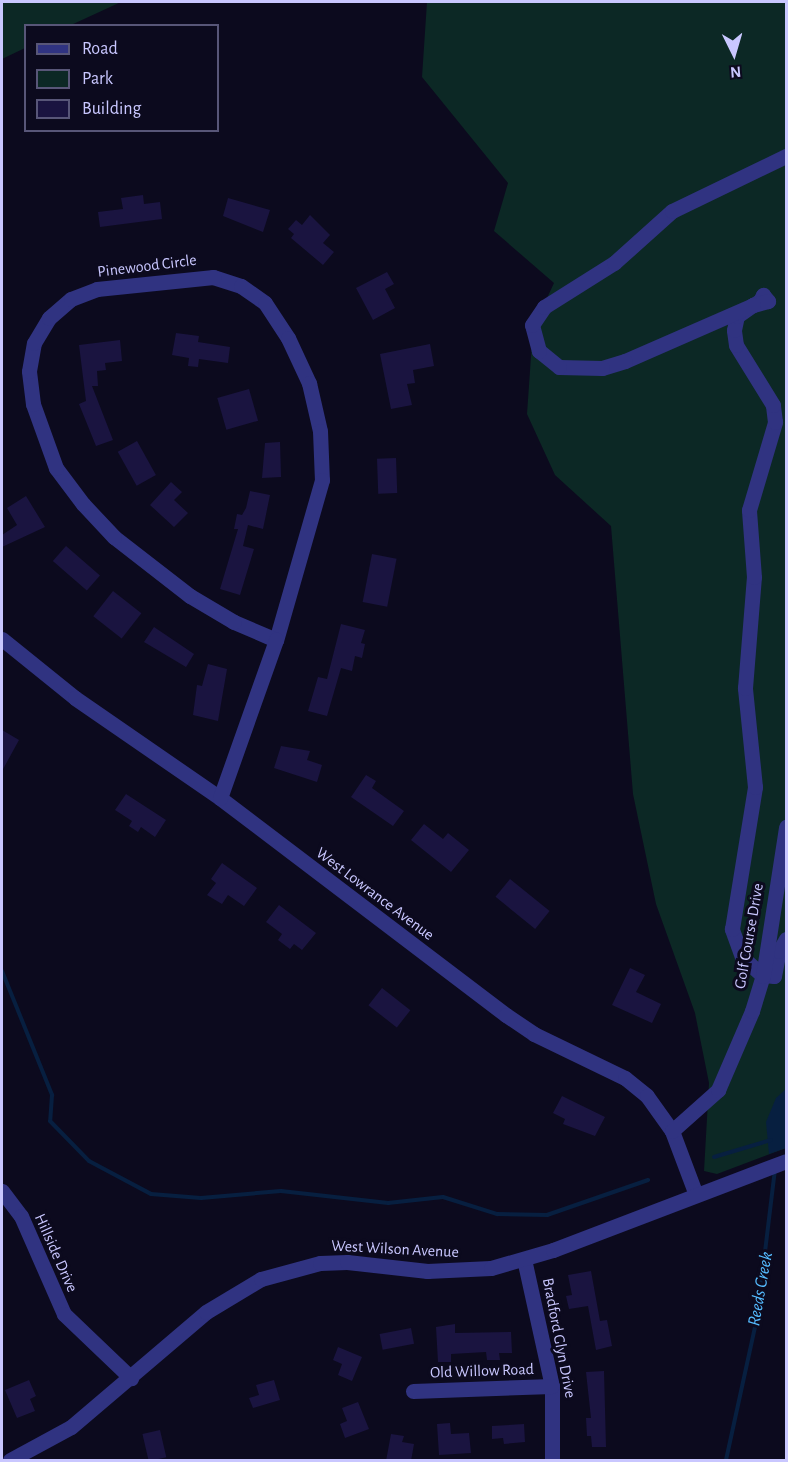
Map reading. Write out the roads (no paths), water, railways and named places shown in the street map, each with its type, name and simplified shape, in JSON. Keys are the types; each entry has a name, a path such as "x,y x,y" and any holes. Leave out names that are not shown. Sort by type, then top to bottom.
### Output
{"street":[{"path":"786,156 672,212 614,262 544,307 532,325 534,340 539,351 559,367 602,368 625,362 753,305 738,316 736,345 760,380 772,405 775,422 749,510 754,577 745,688 755,787 732,929 742,957 763,975 774,976 779,951 786,939"},
{"name":"Pinewood Circle","path":"220,798 276,640 322,480 315,412 309,383 288,338 265,303 241,286 213,277 98,289 71,299 49,318 34,343 29,371 39,426 56,468 83,504 114,537 190,596 234,622 276,640"},
{"name":"West Lowrance Avenue","path":"2,639 75,698 220,798 507,1016 534,1034 625,1078 647,1096 672,1131 696,1195"},
{"name":"Golf Course Drive","path":"672,1131 718,1090 737,1050 763,975 786,827"},
{"name":"West Wilson Avenue","path":"10,1461 72,1427 233,1293 292,1269 347,1262 456,1271 524,1259 786,1161"},
{"name":"Hillside Drive","path":"2,1191 30,1235 64,1314 131,1378"},
{"name":"Bradford Glyn Drive","path":"524,1259 552,1386 552,1461"},
{"name":"Old Willow Road","path":"413,1391 552,1386"}],"water":[{"path":"786,1089 786,1148 769,1154 766,1122 776,1098"}],"waterway":[{"path":"2,971 52,1095 50,1121 89,1161 151,1194 201,1198 281,1191 388,1203 443,1197 497,1214 547,1215 648,1180"},
{"path":"714,1157 771,1140"},
{"name":"Reeds Creek","path":"726,1460 757,1318 775,1169"}]}
